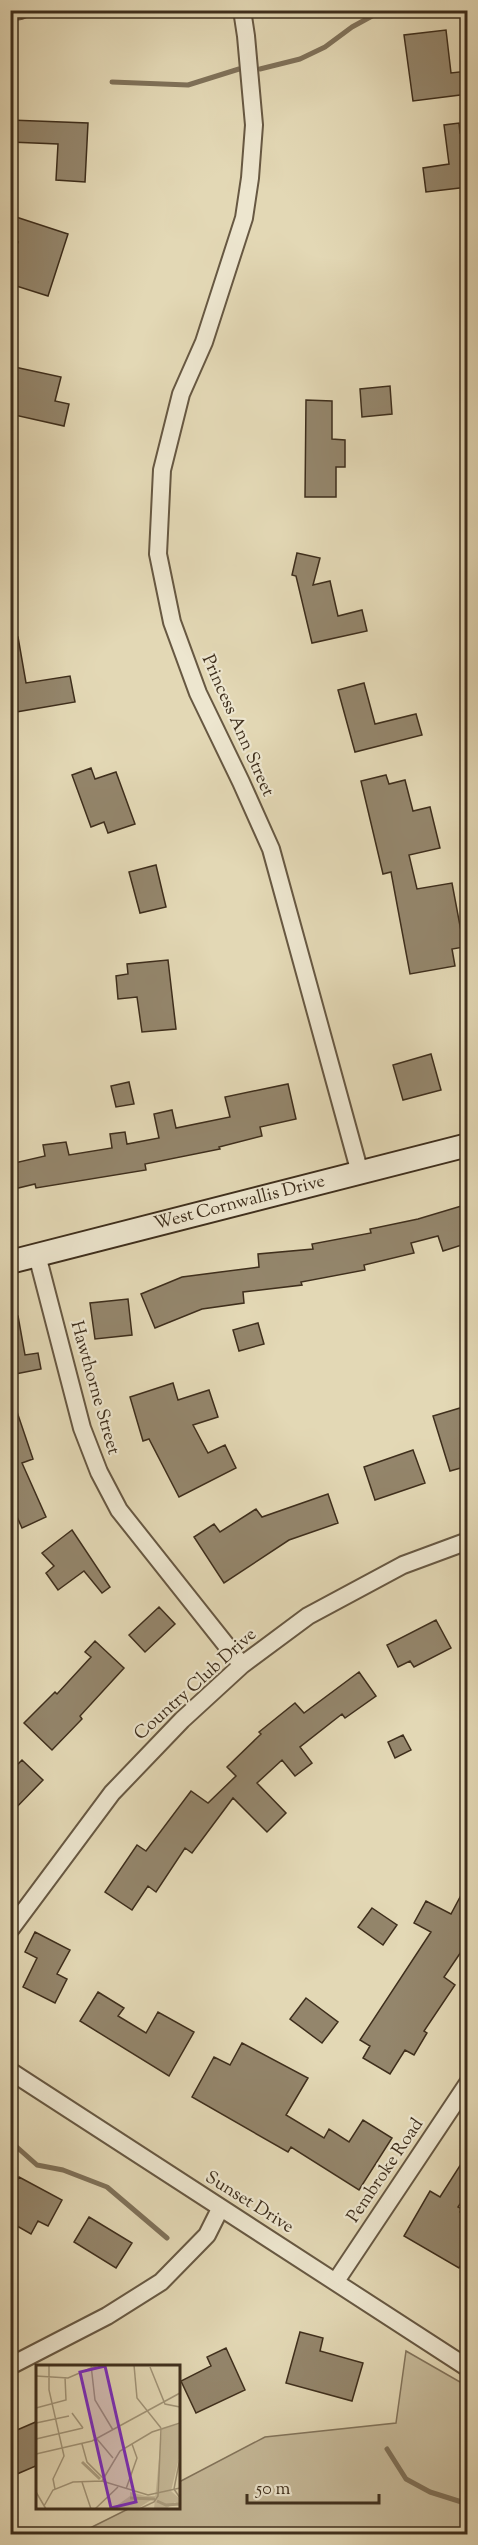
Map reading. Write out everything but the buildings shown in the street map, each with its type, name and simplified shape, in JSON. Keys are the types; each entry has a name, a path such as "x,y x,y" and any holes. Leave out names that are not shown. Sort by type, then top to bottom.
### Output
{"street":[{"path":"10,12 21,10"},
{"name":"Princess Ann Street","path":"242,10 254,125 249,188 238,238 204,342 181,394 162,470 158,554 172,622 198,693 242,782 271,849 360,1173"},
{"name":"West Cornwallis Drive","path":"10,1262 468,1146"},
{"name":"Hawthorne Street","path":"37,1255 82,1428 99,1472 119,1510 242,1665"},
{"name":"Country Club Drive","path":"10,1930 112,1793 182,1720 242,1665 308,1616 404,1565 468,1541"},
{"name":"Sunset Drive","path":"10,2071 468,2368"},
{"name":"Pembroke Road","path":"336,2281 468,2083"},
{"path":"10,2366 107,2316 161,2282 207,2235 220,2209"}],"shaded area":[{"path":"406,2351 467,2386 467,2534 78,2534 128,2509 180,2509 180,2481 265,2437 396,2423"}],"waterway":[{"path":"260,69 300,59 325,47 352,27 383,10"},
{"path":"112,82 188,85 239,69"},
{"path":"10,2141 37,2165 63,2170 107,2187 167,2238"},
{"path":"387,2449 406,2479 430,2492 468,2504"}]}
